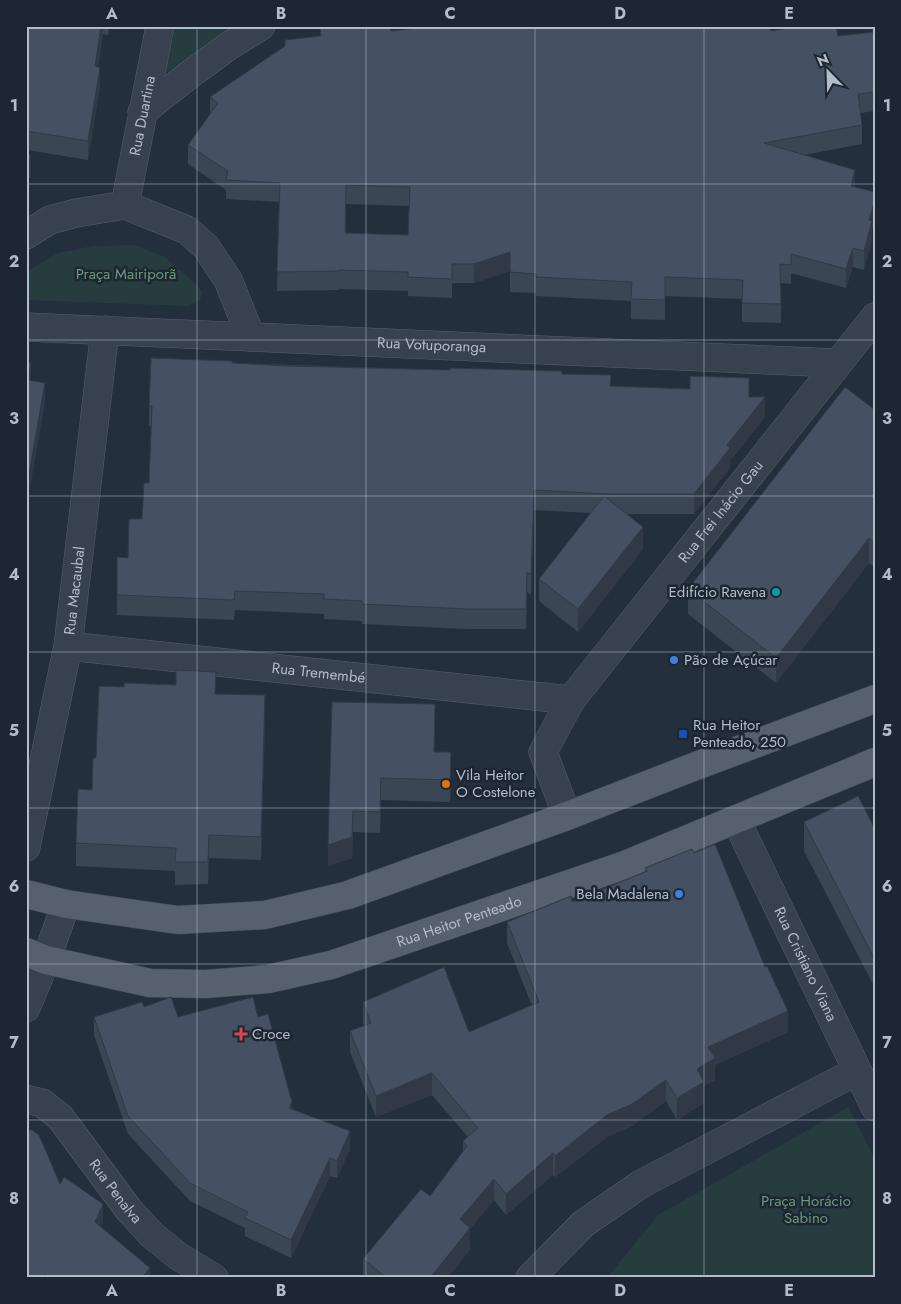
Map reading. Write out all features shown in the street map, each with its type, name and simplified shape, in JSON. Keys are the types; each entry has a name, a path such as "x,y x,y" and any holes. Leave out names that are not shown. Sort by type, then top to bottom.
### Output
{"main road":[{"path":"26,894 66,904 178,920 265,914 348,895 567,816 875,700"},
{"name":"Rua Heitor Penteado","path":"36,956 150,983 206,984 268,979 340,962 624,865 875,762"}],"street":[{"name":"Rua Duartina","path":"125,205 160,26"},
{"path":"142,112 197,69 261,26"},
{"path":"26,235 50,220 76,213 125,205 187,230 206,247 228,280 252,337"},
{"name":"Rua Frei Inácio Gau","path":"567,816 543,752 571,700 875,317"},
{"name":"Rua Votuporanga","path":"26,327 837,363"},
{"name":"Rua Macaubal","path":"26,846 68,646 105,330"},
{"name":"Rua Tremembé","path":"68,646 571,700"},
{"name":"Rua Cristiano Viana","path":"736,820 875,1107"},
{"path":"26,1008 36,956 66,904"},
{"path":"530,1278 584,1224 641,1184 857,1071"},
{"name":"Rua Penalva","path":"26,1099 42,1103 60,1117 129,1210 152,1235 178,1256 214,1278"}],"green space":[{"path":"176,26 234,26 163,75"},
{"name":"Praça Mairiporã","path":"134,245 165,257 198,286 202,292 200,300 188,306 26,300 26,272 58,253 93,246"},
{"name":"Praça Horácio Sabino","path":"848,1107 875,1159 875,1278 607,1278 658,1215"}],"building":[{"path":"26,26 101,26 95,66 100,67 88,141 26,131"},
{"path":"320,26 390,26 391,31 436,26 770,26 771,31 799,26 836,26 838,36 875,32 875,92 858,94 862,125 764,143 855,170 851,186 875,192 875,200 869,220 872,221 864,251 853,248 846,269 791,254 791,265 780,264 781,304 742,303 743,280 665,277 665,300 631,299 632,282 536,277 536,274 510,272 510,252 474,264 452,264 452,279 408,277 408,272 339,270 277,272 280,183 226,180 228,171 188,145 218,103 210,97 285,46 285,40 321,36","holes":["346,185 410,187 408,235 345,233"]},
{"path":"26,148 31,157 26,160"},
{"path":"151,358 232,361 232,363 288,366 562,371 562,374 611,375 610,386 690,389 690,376 749,378 749,397 765,397 727,445 730,448 694,494 608,494 534,490 531,575 527,572 526,609 466,609 362,604 362,601 324,599 324,594 235,591 234,600 117,595 117,557 128,558 129,519 142,519 144,483 149,483 152,406 149,406"},
{"path":"26,363 31,363 28,380 45,383 26,491"},
{"path":"845,387 875,410 875,543 869,538 776,658 688,589"},
{"path":"604,496 643,527 578,609 539,579"},
{"path":"176,670 216,672 215,694 265,695 261,837 209,835 208,862 175,862 176,848 76,843 78,789 92,790 93,758 96,758 99,686 124,687 124,683 176,685"},
{"path":"332,702 435,704 434,752 451,752 450,780 381,778 380,812 353,811 352,837 328,845"},
{"path":"858,796 875,829 875,960 804,822"},
{"path":"715,844 765,967 767,966 788,1011 708,1047 715,1058 697,1069 704,1082 677,1098 666,1080 632,1104 607,1115 555,1156 553,1153 506,1194 494,1179 460,1219 470,1228 430,1278 387,1278 363,1259 421,1189 430,1196 467,1146 463,1141 478,1128 432,1073 376,1096 350,1031 371,1023 363,1002 444,967 469,1032 539,1002 507,922 571,896 572,902 647,871 645,868 692,849 694,853"},
{"path":"171,997 178,1017 253,997 258,1017 268,1014 292,1102 289,1108 350,1131 337,1161 330,1158 291,1240 245,1218 248,1212 190,1183 128,1116 94,1017 142,1002 144,1007"},
{"path":"26,1130 32,1130 39,1135 60,1184 64,1177 103,1204 95,1222 150,1268 142,1278 49,1278 45,1274 45,1278 26,1278"}],"place":[{"name":"Edifício Ravena","path":"776,592"},
{"name":"Pão de Açúcar","path":"674,660"},
{"name":"Rua Heitor Penteado, 250","path":"683,734"},
{"name":"Vila Heitor O Costelone","path":"446,784"},
{"name":"Bela Madalena","path":"679,894"},
{"name":"Croce","path":"241,1034"}]}
